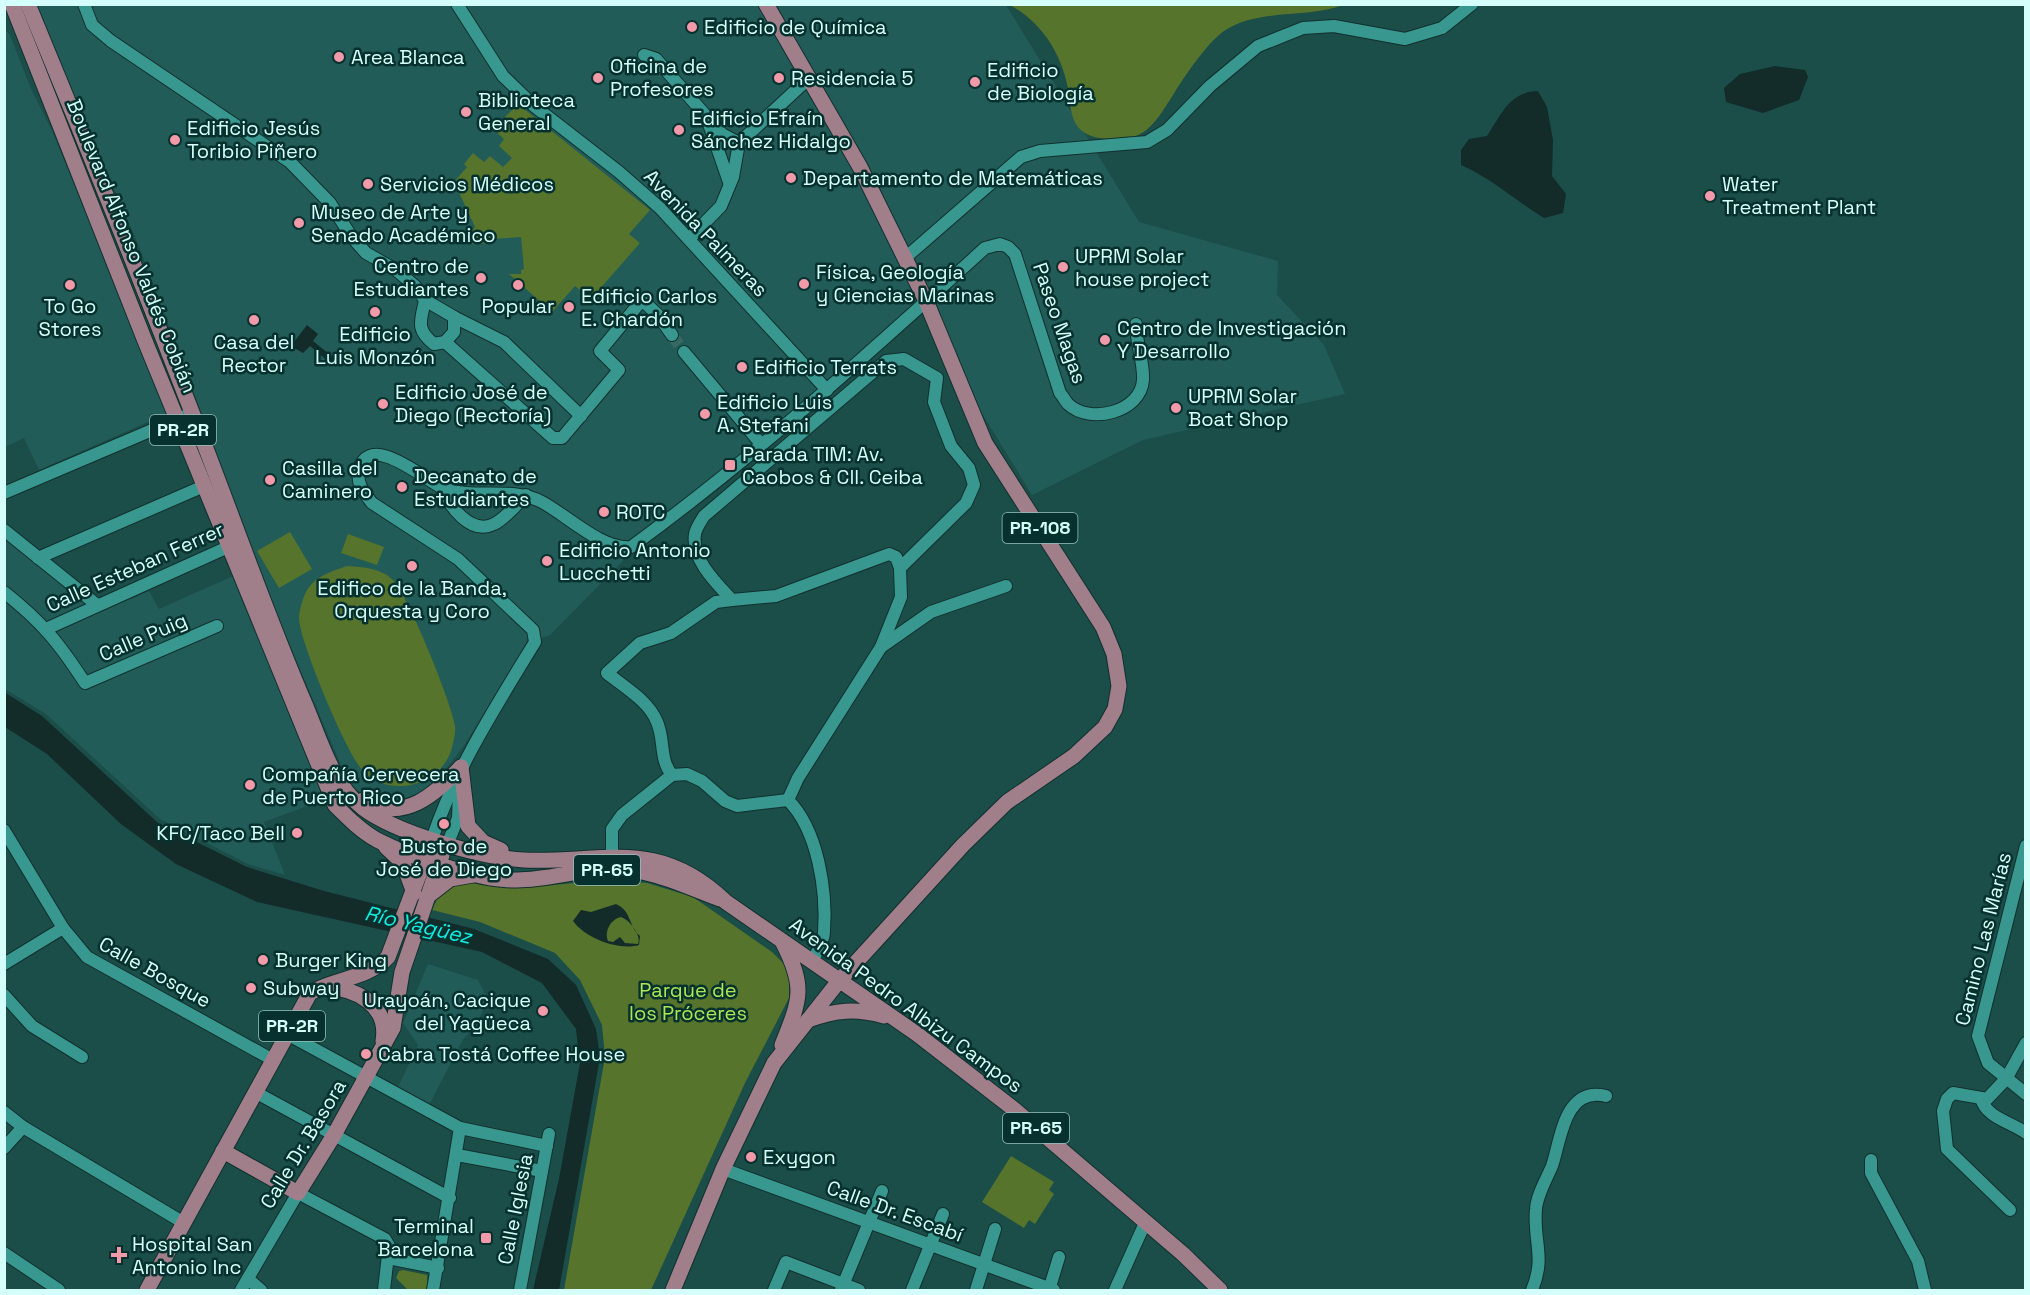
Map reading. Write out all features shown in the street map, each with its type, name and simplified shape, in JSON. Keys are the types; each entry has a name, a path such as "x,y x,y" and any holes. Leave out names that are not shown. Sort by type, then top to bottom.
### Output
{"main road":[{"name":"Boulevard Alfonso Valdés Cobián","path":"12,4 145,342 185,416 204,486 235,544 344,789 364,809 432,839"},
{"name":"Boulevard Alfonso Valdés Cobián","path":"28,4 139,280 185,416 335,805 356,825 377,839 432,861"},
{"name":"PR-108","path":"672,1290 723,1168 774,1063 839,981 963,845 1007,802 1074,756 1106,727 1115,708 1119,686 1114,654 1103,627 985,443 926,302 861,167 766,4"},
{"path":"139,280 136,297 149,332 145,342"},
{"path":"344,789 370,804 393,808 417,805 435,794 461,767"},
{"path":"461,767 471,832 483,842 521,860"},
{"path":"377,839 403,863 420,895 450,879 467,875 483,875"},
{"name":"Avenida Pedro Albizu Campos","path":"432,839 447,845 521,860 612,862"},
{"name":"PR-2R","path":"382,1049 393,1028 402,972 403,942 432,861 432,839"},
{"name":"PR-2R","path":"432,861 447,845"},
{"name":"Avenida Pedro Albizu Campos","path":"432,861 483,875 524,880 634,856 671,865 706,882 726,902 896,1020 1016,1110 1183,1254 1220,1290"},
{"path":"774,1063 795,1014 799,992 796,970 781,941"},
{"name":"PR-2R","path":"147,1290 310,993 378,967 403,942"},
{"path":"321,987 352,991 373,1005 386,1027 382,1049"},
{"path":"808,1020 848,1009 896,1020"},
{"name":"Calle Dr. Basora","path":"298,1193 334,1135 382,1049"},
{"path":"223,1151 298,1193"}],"street":[{"path":"84,4 92,25 111,40 290,162 330,203 351,236 366,253 396,270 415,286 425,300 504,342 580,416"},
{"name":"Avenida Palmeras","path":"457,4 503,76 534,106 619,172 690,238 827,390"},
{"path":"905,258 1021,157 1040,151 1147,142 1167,130 1210,86 1258,46 1303,28 1335,26 1405,39 1442,28 1472,4"},
{"path":"644,55 656,59 722,134 739,143"},
{"path":"690,238 721,206 733,177 739,143 808,78"},
{"path":"707,118 729,182"},
{"name":"Paseo Magas","path":"926,302 985,248 1000,244 1008,247 1020,265 1060,393 1069,406 1093,414 1121,410 1132,404 1143,382 1136,324"},
{"path":"425,300 420,324 423,335 434,344 445,342 454,332 454,317"},
{"path":"445,342 553,438 562,438 619,370 600,351 642,300 658,315 672,335"},
{"path":"432,839 445,800 461,767 536,642 533,630 458,559 372,503 362,491 358,477 365,459 377,454 396,459 441,487 453,490 526,495 542,502 611,546 631,547 827,390 926,302"},
{"path":"684,352 761,444"},
{"path":"732,600 713,579 696,552 695,533 704,516 886,361 904,359 938,378 934,402 951,446 969,468 974,484 966,503 900,568"},
{"path":"4,493 185,416"},
{"path":"38,558 204,486"},
{"path":"441,487 448,502 459,515 482,527 494,524 526,495"},
{"path":"4,530 97,605"},
{"name":"Calle Esteban Ferrer","path":"46,629 235,544"},
{"path":"672,775 664,766 657,722 647,706 607,673 640,643 671,633 716,602 776,596 889,554 896,557 900,568 901,597 881,648 798,778 788,800"},
{"path":"881,648 931,612 1006,586"},
{"name":"Calle Esteban Ferrer","path":"4,592 46,629 65,650 85,683"},
{"name":"Calle Puig","path":"85,683 217,626"},
{"path":"447,845 458,818 461,767"},
{"path":"612,862 612,829 617,822 672,775 687,774 702,781 724,801 737,806 788,800"},
{"path":"788,800 800,812 820,865 824,934 812,962"},
{"name":"Calle Bosque","path":"4,830 63,928 87,957 273,1060"},
{"name":"Camino Las Marías","path":"2025,846 1978,1036 1988,1063 2025,1094"},
{"path":"4,964 63,928"},
{"path":"4,995 32,1026 82,1057"},
{"path":"287,1034 460,1128 434,1290"},
{"path":"2010,1210 1947,1149 1943,1111 1947,1099 1956,1092 1987,1099 2006,1079 2025,1043"},
{"path":"255,1092 450,1198"},
{"path":"1532,1290 1540,1257 1536,1205 1552,1164 1560,1135 1568,1115 1577,1102 1588,1096 1606,1096"},
{"path":"1981,1098 1983,1105 1997,1118 2025,1133"},
{"path":"4,1112 23,1127 184,1223"},
{"path":"4,1148 23,1127"},
{"name":"Calle Iglesia","path":"460,1128 548,1140 520,1290"},
{"path":"457,1155 542,1171"},
{"path":"1871,1160 1871,1173 1918,1261 1925,1290"},
{"name":"Calle Dr. Escabí","path":"723,1168 1051,1290"},
{"path":"842,1288 882,1191"},
{"path":"298,1193 383,1237 389,1246 387,1288"},
{"name":"Calle Dr. Basora","path":"241,1290 298,1193"},
{"path":"912,1290 943,1214"},
{"path":"1114,1290 1146,1223"},
{"path":"976,1290 995,1229"},
{"path":"4,1253 59,1290"},
{"path":"1051,1290 1059,1257"},
{"path":"388,1258 438,1268"},
{"path":"774,1290 786,1262 842,1288 860,1290"},
{"path":"248,1279 261,1290"}],"shaded area":[{"path":"35,5 1006,5 1139,222 1278,261 1277,295 1324,345 1345,394 1143,440 1032,495 980,410 938,311 929,308 921,311 829,392 631,553 550,635 529,643 463,747 431,788 399,801 373,799 350,786 279,620 138,244"},
{"path":"4,29 10,35 31,89 52,131 168,413 39,470 24,438 5,447"},
{"path":"4,539 97,613 149,591 159,609 233,576 326,799 264,822 285,875 248,864 160,819 46,714 5,689"},
{"path":"428,964 478,980 488,999 475,1028 464,1038 429,1105 398,1087 418,1045 403,1023"}],"green space":[{"path":"1010,5 1343,5 1313,12 1251,19 1224,31 1196,61 1148,129 1131,138 1103,139 1084,133 1075,123 1065,75 1055,51 1041,30"},
{"path":"518,104 650,210 629,234 640,243 591,299 575,286 552,312 509,274 521,274 521,270 524,269 521,237 494,239 494,243 472,244 465,238 475,227 454,182 467,167 464,164 473,153 484,162 490,156 503,167 512,158 499,146 504,139 493,129"},
{"path":"290,532 312,569 279,588 257,551"},
{"path":"348,534 384,547 377,565 341,553"},
{"path":"347,566 377,571 393,580 409,606 452,714 455,734 446,761 427,779 414,784 388,785 364,772 336,723 315,673 301,630 299,618 306,592 318,578"},
{"name":"Parque de los Próceres","path":"607,880 647,883 693,897 772,952 784,964 789,979 789,998 745,1083 651,1290 564,1290 605,1057 602,1025 580,980 555,953 480,922 432,910 441,891 458,882 532,887"},
{"path":"1011,1156 1054,1182 1049,1190 1054,1194 1035,1224 1029,1220 1024,1228 982,1202"},
{"path":"399,1271 427,1275 428,1290 408,1290 396,1278"}],"water":[{"path":"1775,66 1805,70 1808,77 1799,100 1763,113 1726,102 1724,88 1740,74"},
{"path":"1538,91 1547,107 1553,140 1552,176 1566,194 1563,213 1544,218 1483,176 1461,165 1461,150 1469,139 1487,136 1513,100 1528,92"},
{"path":"307,325 318,334 313,341 334,358 329,362 310,346 303,353 291,346"},
{"name":"Río Yagüez","path":"4,692 42,716 158,823 247,867 324,891 474,929 548,959 576,985 596,1029 600,1057 559,1290 533,1290 559,1179 580,1063 576,1029 542,983 482,952 257,902 176,864 121,824 47,754 5,727"},
{"path":"616,904 621,907 633,927 621,917 617,918 608,930 608,941 613,942 620,937 625,943 638,944 637,932 640,936 639,945 612,945 586,933 573,921 581,910 591,912"}],"tunnel":[{"path":"672,335 684,352"}],"place":[{"name":"Edificio de Química","path":"692,27"},
{"name":"Area Blanca","path":"339,57"},
{"name":"Oficina de Profesores","path":"598,78"},
{"name":"Residencia 5","path":"779,78"},
{"name":"Edificio de Biología","path":"975,82"},
{"name":"Biblioteca General","path":"466,112"},
{"name":"Edificio Efraín Sánchez Hidalgo","path":"679,130"},
{"name":"Edificio Jesús Toribio Piñero","path":"175,140"},
{"name":"Departamento de Matemáticas","path":"791,178"},
{"name":"Servicios Médicos","path":"368,184"},
{"name":"Water Treatment Plant","path":"1710,196"},
{"name":"Museo de Arte y Senado Académico","path":"299,223"},
{"name":"UPRM Solar house project","path":"1063,267"},
{"name":"Centro de Estudiantes","path":"481,278"},
{"name":"Física, Geología y Ciencias Marinas","path":"804,284"},
{"name":"To Go Stores","path":"70,285"},
{"name":"Popular","path":"518,285"},
{"name":"Edificio Carlos E. Chardón","path":"569,307"},
{"name":"Edificio Luis Monzón","path":"375,312"},
{"name":"Casa del Rector","path":"254,320"},
{"name":"Centro de Investigación Y Desarrollo","path":"1105,340"},
{"name":"Edificio Terrats","path":"742,367"},
{"name":"Edificio José de Diego (Rectoría)","path":"383,404"},
{"name":"UPRM Solar Boat Shop","path":"1176,408"},
{"name":"Edificio Luis A. Stefani","path":"705,414"},
{"name":"Parada TIM: Av. Caobos & Cll. Ceiba","path":"730,465"},
{"name":"Casilla del Caminero","path":"270,480"},
{"name":"Decanato de Estudiantes","path":"402,487"},
{"name":"ROTC","path":"604,512"},
{"name":"Edificio Antonio Lucchetti","path":"547,561"},
{"name":"Edifico de la Banda, Orquesta y Coro","path":"412,566"},
{"name":"Compañía Cervecera de Puerto Rico","path":"250,785"},
{"name":"Busto de José de Diego","path":"444,824"},
{"name":"KFC/Taco Bell","path":"297,833"},
{"name":"Burger King","path":"263,960"},
{"name":"Subway","path":"251,988"},
{"name":"Urayoán, Cacique del Yagüeca","path":"543,1011"},
{"name":"Cabra Tostá Coffee House","path":"366,1054"},
{"name":"Exygon","path":"751,1157"},
{"name":"Terminal Barcelona","path":"486,1238"},
{"name":"Hospital San Antonio Inc","path":"119,1255"}]}
